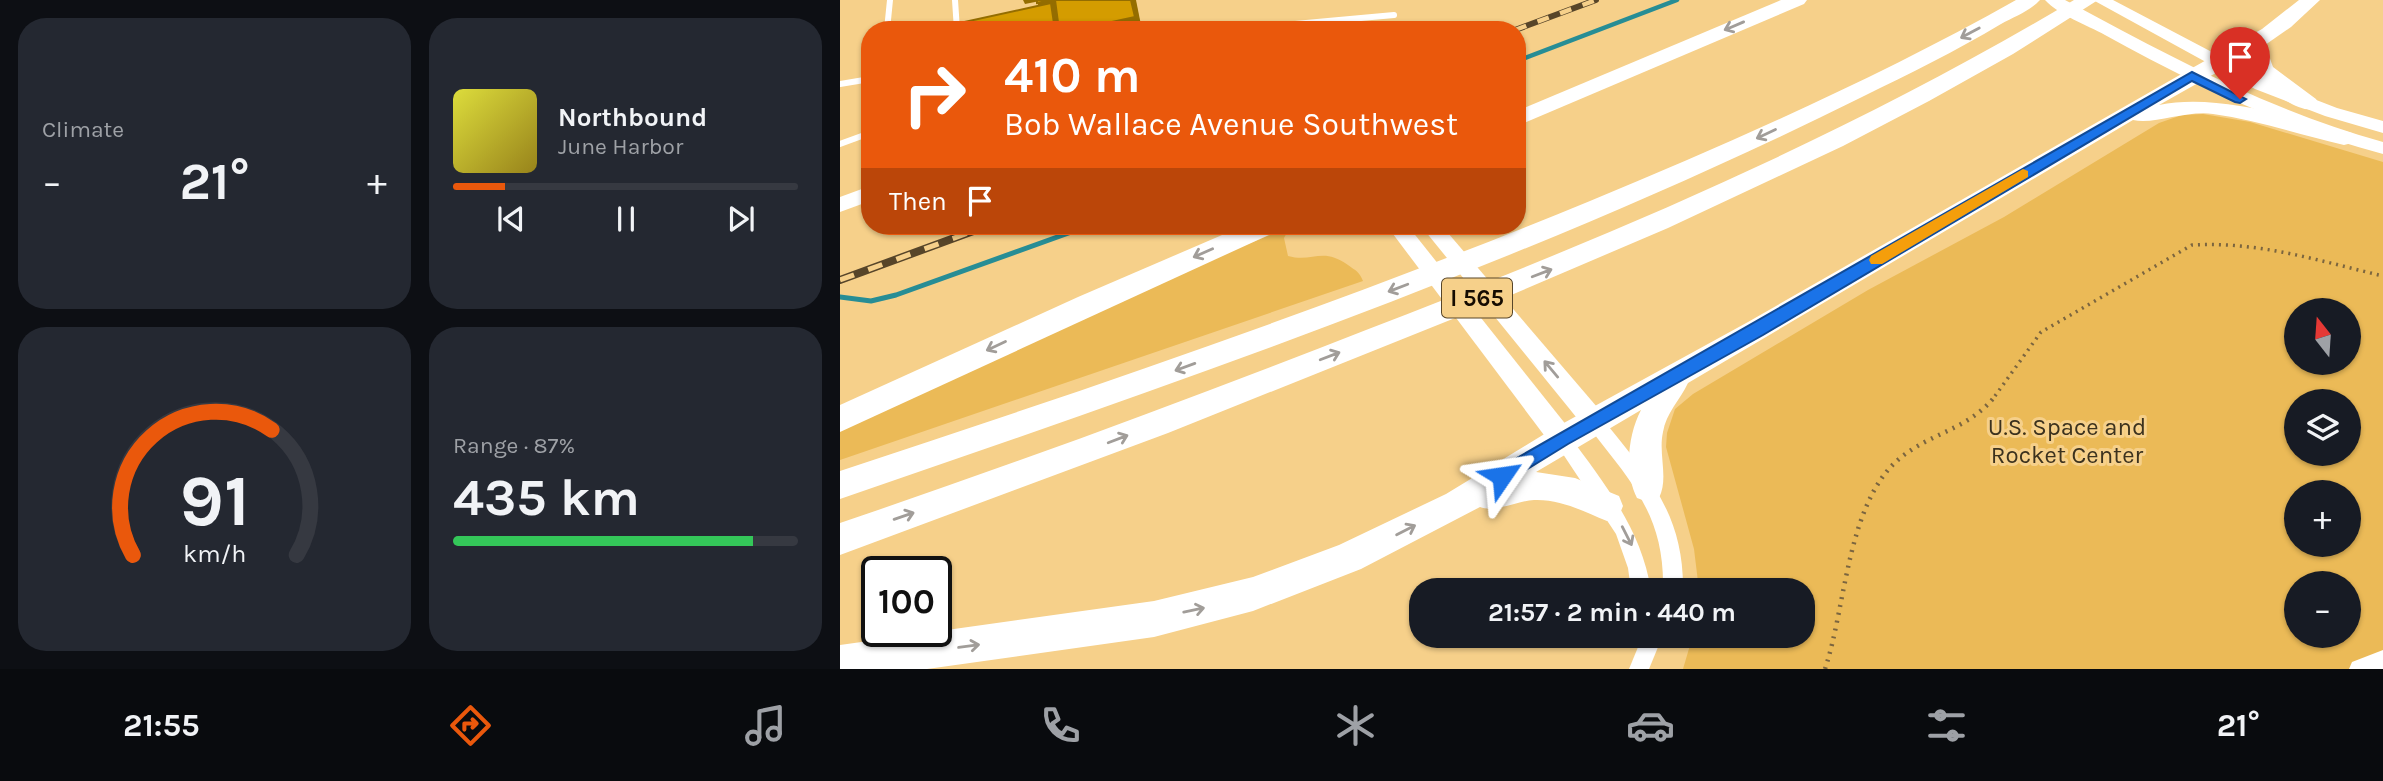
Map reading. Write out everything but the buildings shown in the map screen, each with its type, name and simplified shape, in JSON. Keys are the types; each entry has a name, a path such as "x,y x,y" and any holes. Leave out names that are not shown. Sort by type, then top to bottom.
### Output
{"highway":[{"path":"1526,115 1797,0"},
{"name":"I 565","path":"840,485 1292,328 1558,224 1821,108 1971,33 2030,0"},
{"name":"I 565","path":"840,539 1079,454 1570,261 1866,127 2018,44 2088,0"},
{"path":"840,663 1050,635 1206,608 1301,578 1349,558 1457,504 1562,439 2192,76 2254,43 2294,17 2310,0"},
{"path":"2254,43 2260,68 2308,104"},
{"path":"2111,123 2172,108 2202,106 2234,111 2344,138"},
{"path":"840,419 1088,304 1245,235"},
{"path":"1648,488 1644,445 1647,425 1657,405 1681,372"},
{"path":"1457,504 1514,488 1541,484 1558,486 1607,506"}],"main road":[{"path":"2053,0 2192,76 2263,110 2344,138 2383,148"},
{"path":"2101,0 2261,85 2308,104 2383,127"},
{"path":"840,190 861,182"},
{"path":"840,205 861,197"},
{"path":"1404,235 1562,439"},
{"path":"1439,235 1594,421"}],"street":[{"path":"1594,421 1648,488 1660,510 1670,544 1672,578"},
{"path":"1562,439 1628,535 1637,559 1639,578"},
{"path":"1639,669 1647,648"},
{"path":"2359,669 2383,660"}],"lane":[{"path":"888,21 890,0"},
{"path":"956,0 957,21"},
{"path":"1328,21 1394,15"},
{"path":"840,84 861,80"},
{"path":"840,144 861,136"}],"path":[{"path":"1825,669 1864,514 1888,471 1916,446 1959,430 1985,409 2024,350 2040,332 2192,246 2213,243 2298,256 2383,276"}],"green space":[{"name":"U.S. Space and Rocket Center","path":"2203,114 2250,122 2383,162 2383,669 1683,669 1689,648 1815,648 1815,578 1698,578 1694,549 1666,447 1667,433 1675,409 1693,394 1868,290 2004,217 2159,123 2182,115"},
{"path":"1270,235 1286,235 1288,256 1324,256 1339,259 1355,270 1363,281 840,460 840,429 1198,264"}],"waterway":[{"path":"1526,58 1677,0"},
{"path":"840,297 871,301 896,295 1063,235"}],"railway":[{"path":"1526,26 1596,0"},
{"path":"840,280 962,235"}],"slow traffic":[{"path":"1876,260 2023,174"}],"route":[{"path":"1502,476 2192,76 2240,99"}]}
